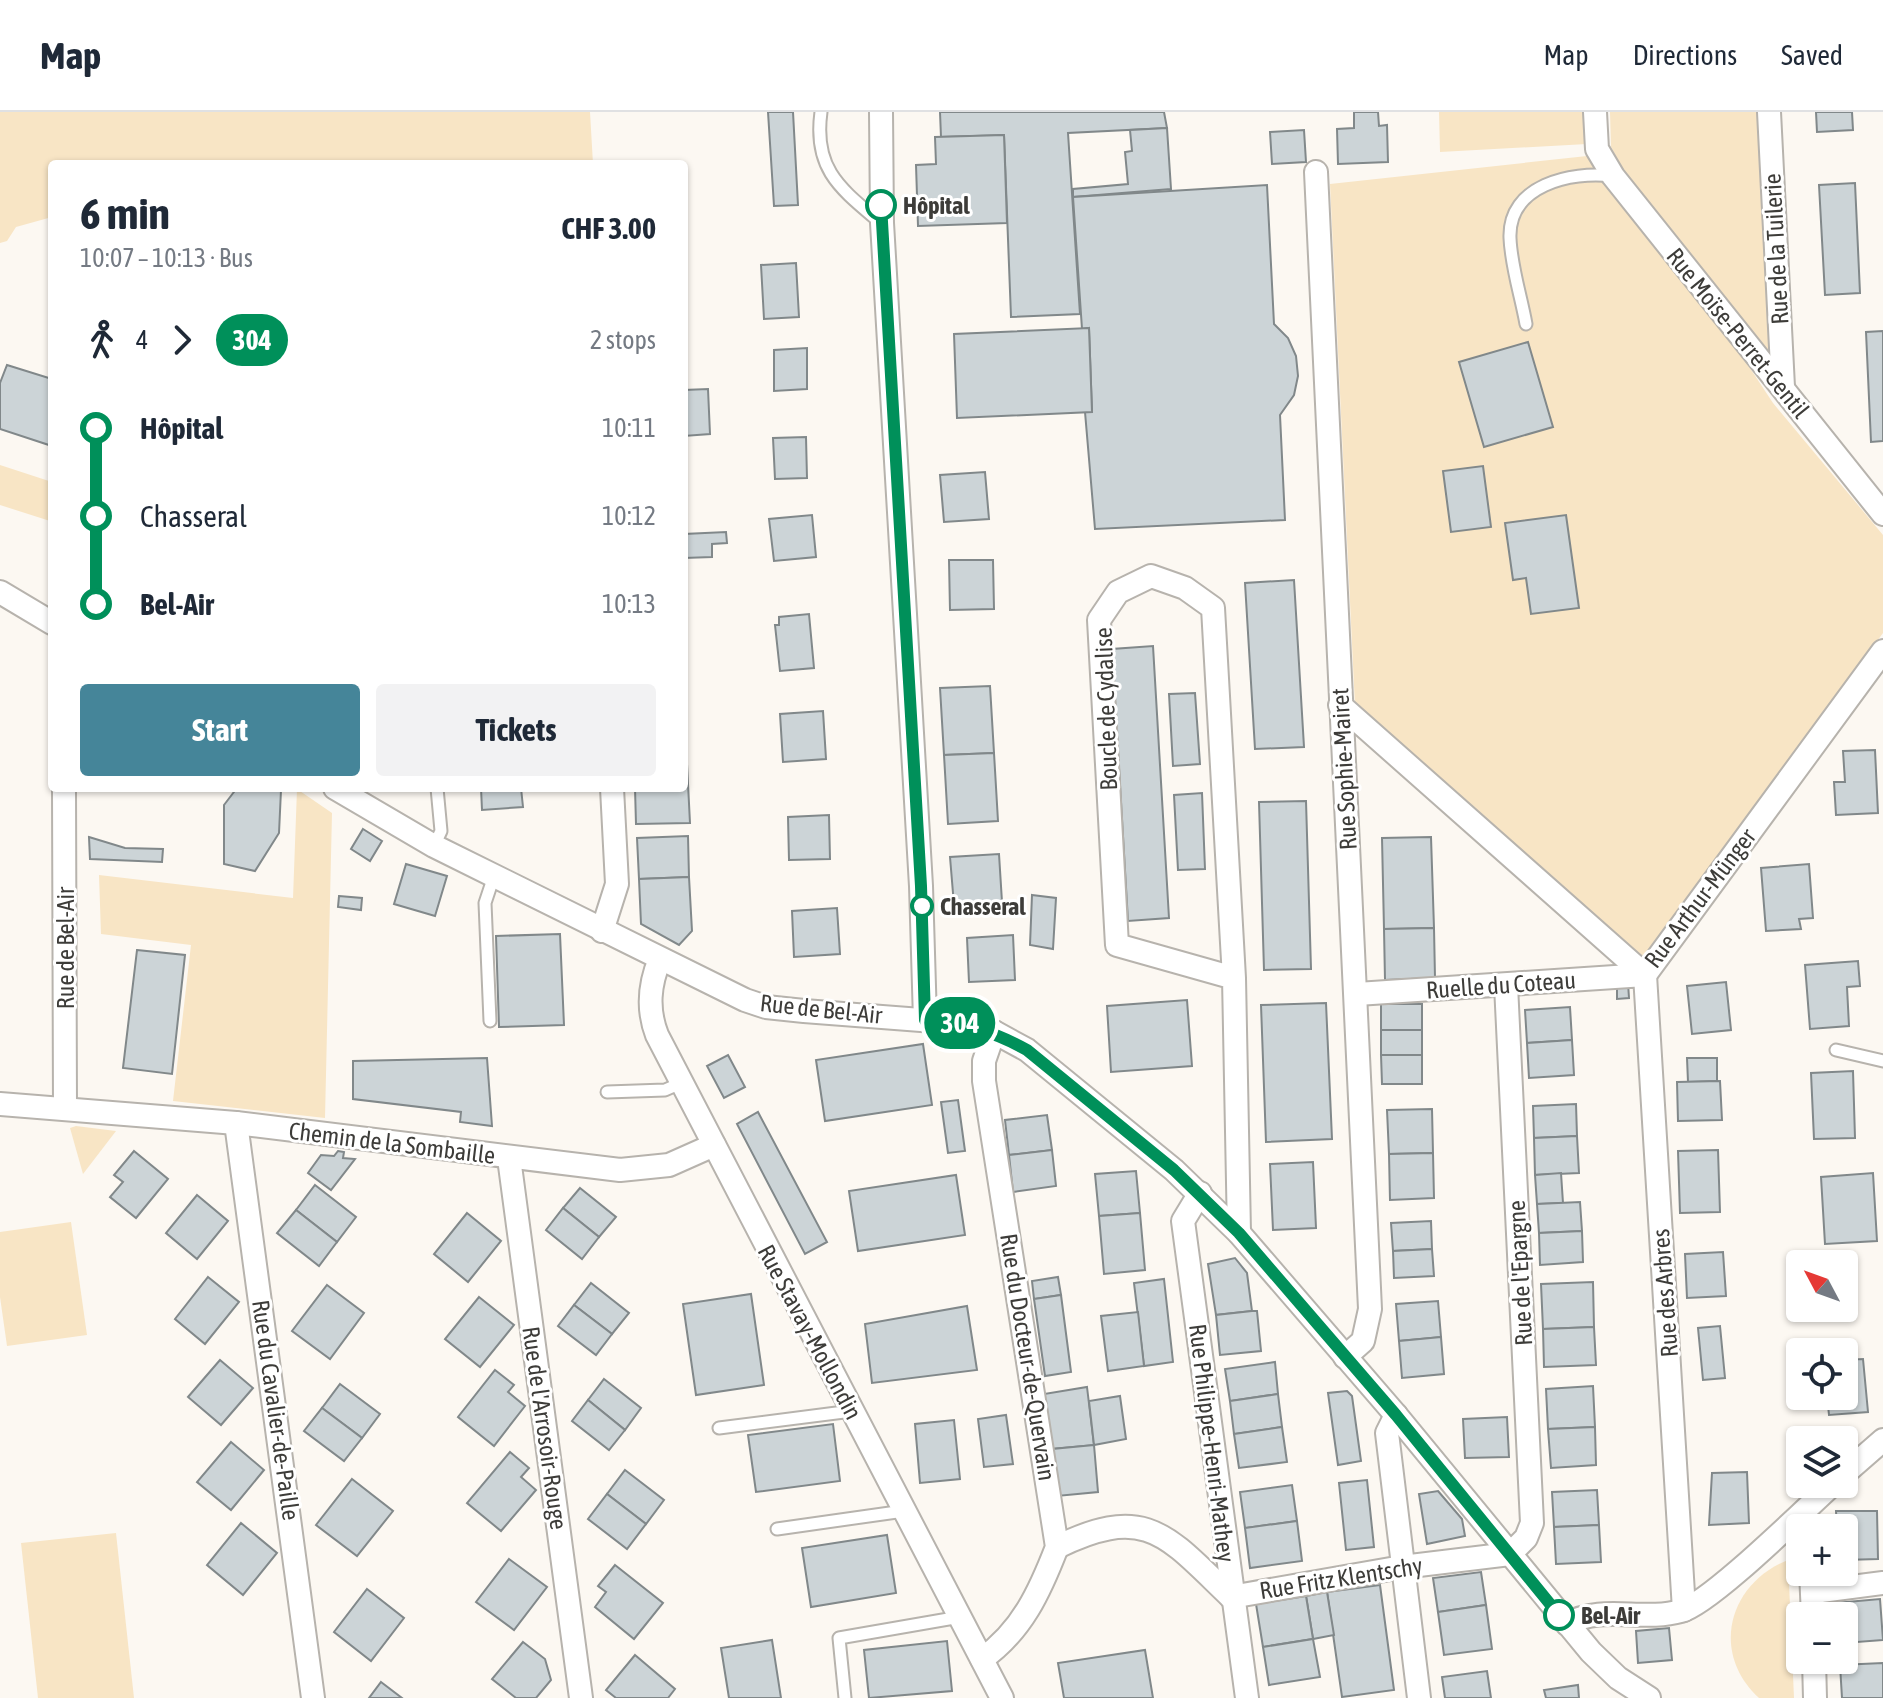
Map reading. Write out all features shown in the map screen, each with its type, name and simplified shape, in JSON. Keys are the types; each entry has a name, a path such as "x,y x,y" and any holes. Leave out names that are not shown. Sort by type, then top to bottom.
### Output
{"street":[{"path":"881,112 882,223 921,886 925,1020"},
{"name":"Rue Moïse-Perret-Gentil","path":"1595,112 1597,149 1613,176 1883,514"},
{"name":"Rue de la Tuilerie","path":"1769,112 1783,387"},
{"name":"Rue Sophie-Mairet","path":"1316,172 1370,1309 1363,1341 1345,1357"},
{"name":"Boucle de Cydalise","path":"1234,978 1117,945 1099,620 1118,592 1151,576 1185,588 1213,608 1234,978 1239,1233"},
{"path":"0,592 48,621"},
{"name":"Rue Arthur-Münger","path":"1340,705 1645,975 1883,651"},
{"name":"Rue de Bel-Air","path":"64,792 65,1108"},
{"name":"Rue de Bel-Air","path":"342,792 434,846 602,931 766,1007 960,1023 994,1032 1027,1050 1200,1193 1239,1233 1396,1415 1567,1624 1614,1688 1649,1698"},
{"path":"602,931 617,884 612,792"},
{"name":"Rue Stavay-Mollondin","path":"660,959 649,995 650,1018 1002,1698"},
{"name":"Ruelle du Coteau","path":"1357,994 1645,975"},
{"name":"Rue des Arbres","path":"1645,975 1684,1610"},
{"name":"Rue de l'Epargne","path":"1506,985 1532,1523 1526,1538 1510,1554"},
{"name":"Rue du Docteur-de-Quervain","path":"994,1032 984,1061 984,1081 1057,1547"},
{"name":"Chemin de la Sombaille","path":"0,1104 236,1123 509,1158 645,1170 669,1165 714,1145"},
{"name":"Rue du Cavalier-de-Paille","path":"236,1123 313,1698"},
{"name":"Rue de l'Arrosoir-Rouge","path":"509,1158 581,1698"},
{"name":"Rue Philippe-Henri-Mathey","path":"1200,1193 1183,1221 1231,1597 1247,1698"},
{"path":"1396,1415 1387,1433 1419,1698"},
{"path":"1858,1462 1883,1440"},
{"path":"1810,1514 1822,1498"},
{"name":"Rue Fritz Klentschy","path":"1057,1547 1091,1530 1117,1525 1146,1527 1173,1542 1231,1597 1402,1567 1510,1554"},
{"path":"1567,1624 1592,1612 1652,1616 1684,1610 1786,1534"},
{"path":"982,1659 998,1648 1036,1601 1057,1547"},
{"path":"1858,1583 1883,1583"},
{"path":"1814,1674 1815,1698"}],"lane":[{"path":"821,112 820,145 825,165 839,187 882,223"},
{"path":"1526,324 1509,235 1519,203 1539,186 1586,173 1613,176"},
{"path":"434,846 441,831 437,792"},
{"path":"490,1021 485,903 494,876"},
{"path":"1836,1050 1883,1061"},
{"path":"607,1092 665,1090 681,1083"},
{"path":"719,1428 852,1411"},
{"path":"777,1529 904,1511"},
{"path":"845,1698 839,1638 960,1617"}],"shaded area":[{"path":"0,112 590,112 593,160 48,160 48,218 16,227 7,241 0,243"},
{"path":"1439,112 1585,112 1587,144 1440,152"},
{"path":"1610,112 1759,112 1771,356 1626,175 1611,147"},
{"path":"1587,156 1740,353 1773,403 1883,535 1883,633 1643,959 1355,706 1330,184"},
{"path":"0,465 48,481 48,520 0,505"},
{"path":"297,792 301,792 332,813 325,1118 173,1101 191,945 101,934 99,875 293,898"},
{"path":"70,1128 116,1131 83,1174"},
{"path":"71,1222 87,1335 7,1346 0,1297 0,1232"},
{"path":"116,1533 134,1698 38,1698 21,1543"},
{"path":"1786,1561 1790,1602 1786,1602 1786,1674 1793,1674 1794,1698 1759,1698 1734,1661 1731,1641 1733,1621 1740,1602 1751,1585"}],"building":[{"path":"768,112 793,112 798,205 774,206"},
{"path":"940,112 1164,112 1167,128 1068,133 1080,314 1011,317 1004,135 941,137"},
{"path":"1354,112 1378,112 1379,126 1387,125 1388,162 1338,164 1337,129 1354,128"},
{"path":"1816,112 1852,112 1853,130 1817,132"},
{"path":"1167,128 1171,189 1073,197 1073,189 1128,184 1125,152 1132,151 1130,130"},
{"path":"1304,130 1306,162 1272,164 1270,132"},
{"path":"1004,135 1007,223 918,226 916,165 936,164 935,137"},
{"path":"1855,183 1860,293 1825,295 1819,185"},
{"path":"1267,185 1274,324 1288,338 1296,356 1298,376 1294,395 1280,415 1285,520 1095,529 1085,412 1092,412 1089,328 1082,329 1073,197"},
{"path":"796,263 799,317 764,319 761,265"},
{"path":"1089,328 1092,412 957,418 954,334"},
{"path":"1883,331 1883,441 1871,442 1866,332"},
{"path":"1528,342 1553,427 1484,447 1459,362"},
{"path":"807,348 807,389 774,391 774,350"},
{"path":"7,365 48,378 48,445 0,429 0,383"},
{"path":"708,389 710,434 688,436 688,390"},
{"path":"806,437 807,478 775,479 773,438"},
{"path":"1483,466 1491,527 1451,532 1443,471"},
{"path":"985,472 989,519 944,522 940,475"},
{"path":"812,515 816,557 774,561 769,519"},
{"path":"1566,515 1579,608 1531,614 1526,578 1513,580 1505,523"},
{"path":"726,532 727,543 712,544 712,557 688,558 688,534"},
{"path":"949,560 993,560 994,609 950,610"},
{"path":"1294,580 1304,747 1255,749 1245,583"},
{"path":"809,614 814,668 780,671 775,625 779,625 779,617"},
{"path":"1153,646 1169,918 1128,921 1112,649"},
{"path":"990,686 994,753 944,755 940,688"},
{"path":"1195,693 1200,764 1173,766 1169,694"},
{"path":"823,711 826,759 783,762 780,714"},
{"path":"1875,750 1878,813 1836,815 1834,782 1845,782 1843,751"},
{"path":"994,753 998,821 948,824 944,755"},
{"path":"688,784 690,823 636,824 635,792 688,792"},
{"path":"234,792 281,792 279,833 255,871 224,864 224,805"},
{"path":"481,792 521,792 523,807 482,810"},
{"path":"1202,793 1205,869 1178,870 1174,795"},
{"path":"1306,801 1311,969 1264,970 1259,802"},
{"path":"829,815 830,859 789,860 788,817"},
{"path":"363,829 382,841 370,861 351,849"},
{"path":"688,836 689,877 639,879 637,838"},
{"path":"89,837 125,848 163,849 162,862 90,859"},
{"path":"1431,837 1434,928 1384,929 1382,838"},
{"path":"999,854 1002,902 954,905 950,857"},
{"path":"406,864 447,876 435,916 394,904"},
{"path":"1809,864 1813,918 1799,919 1801,929 1766,931 1761,868"},
{"path":"689,877 692,931 679,945 641,924 639,879"},
{"path":"1032,895 1056,898 1053,949 1030,945"},
{"path":"339,896 362,898 361,910 338,907"},
{"path":"837,908 840,954 794,957 792,911"},
{"path":"1434,928 1435,978 1385,980 1384,929"},
{"path":"560,934 564,1025 499,1027 496,936"},
{"path":"1013,935 1015,980 969,982 967,938"},
{"path":"137,950 185,955 172,1074 123,1068"},
{"path":"1858,961 1860,986 1847,987 1849,1026 1810,1029 1805,965"},
{"path":"1726,982 1731,1030 1692,1034 1687,986"},
{"path":"1628,983 1629,998 1617,999 1617,984"},
{"path":"1187,1000 1192,1066 1111,1072 1107,1006"},
{"path":"1326,1003 1332,1139 1266,1142 1261,1005"},
{"path":"1381,1004 1422,1004 1422,1030 1381,1030"},
{"path":"1570,1007 1572,1040 1527,1043 1525,1010"},
{"path":"1381,1030 1422,1030 1422,1055 1381,1055"},
{"path":"1572,1040 1574,1075 1529,1078 1527,1043"},
{"path":"923,1044 932,1105 825,1121 816,1060"},
{"path":"728,1055 745,1087 724,1098 707,1066"},
{"path":"1381,1055 1422,1055 1422,1084 1382,1084"},
{"path":"487,1058 492,1126 460,1122 461,1112 353,1099 353,1061"},
{"path":"1687,1058 1717,1058 1717,1081 1688,1082"},
{"path":"1853,1071 1855,1138 1814,1139 1811,1073"},
{"path":"1720,1081 1722,1120 1678,1121 1677,1082"},
{"path":"958,1100 965,1151 948,1153 941,1102"},
{"path":"1576,1104 1577,1136 1534,1138 1533,1106"},
{"path":"1432,1109 1433,1153 1389,1154 1387,1110"},
{"path":"758,1112 827,1242 805,1254 737,1124"},
{"path":"1047,1115 1052,1150 1009,1155 1005,1120"},
{"path":"1577,1136 1579,1173 1535,1175 1534,1138"},
{"path":"1052,1150 1056,1186 1013,1192 1009,1155"},
{"path":"1718,1150 1720,1212 1680,1213 1678,1151"},
{"path":"134,1151 168,1179 136,1218 110,1197 123,1182 114,1175"},
{"path":"338,1151 344,1152 343,1158 355,1159 331,1190 308,1173 321,1155 334,1156"},
{"path":"1433,1153 1434,1198 1390,1200 1389,1154"},
{"path":"1313,1162 1316,1228 1273,1230 1270,1164"},
{"path":"1136,1171 1140,1213 1099,1216 1095,1174"},
{"path":"1561,1173 1563,1203 1537,1204 1535,1175"},
{"path":"1873,1173 1877,1241 1825,1244 1821,1177"},
{"path":"956,1175 965,1235 858,1251 849,1191"},
{"path":"315,1185 356,1217 337,1242 296,1210"},
{"path":"580,1188 616,1217 599,1237 563,1208"},
{"path":"197,1195 228,1221 197,1259 166,1233"},
{"path":"1580,1202 1582,1231 1539,1233 1537,1204"},
{"path":"563,1208 599,1237 582,1259 546,1230"},
{"path":"296,1210 337,1242 319,1266 277,1233"},
{"path":"467,1213 501,1241 468,1282 434,1254"},
{"path":"1140,1213 1145,1270 1104,1274 1099,1216"},
{"path":"1431,1221 1432,1249 1393,1251 1391,1223"},
{"path":"1582,1231 1583,1262 1540,1265 1539,1233"},
{"path":"1432,1249 1434,1276 1394,1278 1393,1251"},
{"path":"1723,1252 1726,1296 1687,1298 1685,1254"},
{"path":"1235,1258 1247,1273 1252,1311 1216,1315 1208,1264"},
{"path":"208,1277 239,1302 205,1344 175,1319"},
{"path":"1058,1277 1061,1295 1034,1299 1032,1281"},
{"path":"1164,1279 1173,1362 1144,1366 1134,1283"},
{"path":"1593,1282 1594,1327 1543,1329 1541,1284"},
{"path":"591,1283 629,1313 612,1334 574,1305"},
{"path":"327,1285 364,1313 330,1359 292,1331"},
{"path":"751,1294 764,1385 696,1395 683,1304"},
{"path":"1061,1295 1071,1372 1045,1376 1034,1299"},
{"path":"479,1297 514,1325 480,1367 445,1339"},
{"path":"1438,1301 1441,1337 1399,1341 1396,1304"},
{"path":"574,1305 612,1334 596,1355 558,1326"},
{"path":"967,1306 977,1370 872,1383 865,1324"},
{"path":"1257,1311 1261,1351 1220,1355 1216,1315"},
{"path":"1138,1312 1144,1366 1108,1371 1101,1316"},
{"path":"1720,1326 1725,1378 1703,1380 1698,1328"},
{"path":"1594,1327 1596,1365 1544,1367 1543,1329"},
{"path":"1441,1337 1444,1374 1402,1378 1399,1341"},
{"path":"1858,1359 1863,1359 1868,1412 1829,1415 1828,1410 1858,1410"},
{"path":"220,1360 253,1388 221,1425 188,1397"},
{"path":"1275,1362 1278,1394 1230,1401 1225,1369"},
{"path":"495,1370 514,1385 508,1392 525,1406 494,1446 458,1417"},
{"path":"604,1379 641,1408 625,1430 588,1400"},
{"path":"340,1384 380,1414 362,1438 322,1408"},
{"path":"1593,1386 1595,1427 1548,1429 1546,1389"},
{"path":"1087,1387 1094,1445 1052,1449 1044,1394"},
{"path":"1347,1391 1352,1396 1361,1461 1338,1465 1328,1393"},
{"path":"1278,1394 1282,1427 1234,1434 1230,1401"},
{"path":"1120,1396 1126,1439 1094,1445 1089,1401"},
{"path":"588,1400 625,1430 609,1450 572,1421"},
{"path":"322,1408 362,1438 344,1461 304,1431"},
{"path":"1006,1415 1013,1464 984,1467 978,1419"},
{"path":"1507,1417 1509,1457 1465,1458 1463,1419"},
{"path":"954,1420 960,1479 920,1483 915,1424"},
{"path":"833,1424 840,1481 756,1492 748,1435"},
{"path":"1282,1427 1287,1462 1239,1468 1234,1434"},
{"path":"1595,1427 1596,1465 1551,1468 1548,1429"},
{"path":"231,1442 264,1470 231,1510 197,1482"},
{"path":"1094,1445 1098,1492 1057,1496 1052,1449"},
{"path":"510,1452 529,1468 521,1477 536,1490 501,1531 467,1503"},
{"path":"625,1470 664,1500 646,1524 607,1494"},
{"path":"1747,1472 1749,1523 1709,1525 1712,1473"},
{"path":"352,1479 393,1511 357,1556 316,1525"},
{"path":"1367,1480 1374,1547 1346,1550 1339,1483"},
{"path":"1292,1485 1297,1521 1245,1528 1240,1492"},
{"path":"1597,1490 1599,1525 1554,1527 1552,1492"},
{"path":"1438,1491 1462,1519 1465,1536 1427,1544 1419,1494"},
{"path":"607,1494 646,1524 627,1549 588,1519"},
{"path":"1836,1511 1877,1511 1878,1559 1858,1560 1858,1514 1836,1514"},
{"path":"1297,1521 1302,1561 1250,1568 1245,1528"},
{"path":"241,1523 277,1553 243,1595 207,1565"},
{"path":"1599,1525 1601,1562 1556,1564 1554,1527"},
{"path":"887,1535 896,1593 811,1607 802,1548"},
{"path":"509,1559 547,1587 514,1630 476,1602"},
{"path":"615,1565 663,1603 634,1639 595,1607 606,1592 598,1586"},
{"path":"1481,1572 1486,1605 1438,1612 1433,1578"},
{"path":"1380,1585 1394,1690 1342,1697 1327,1592"},
{"path":"367,1589 404,1618 371,1661 334,1632"},
{"path":"1327,1592 1334,1635 1313,1639 1306,1596"},
{"path":"1306,1596 1313,1639 1263,1647 1256,1604"},
{"path":"1880,1599 1883,1640 1858,1642 1858,1602 1847,1602"},
{"path":"1486,1605 1492,1649 1444,1655 1438,1612"},
{"path":"1669,1628 1672,1660 1638,1663 1636,1631"},
{"path":"1313,1639 1320,1677 1269,1685 1263,1647"},
{"path":"772,1640 781,1698 729,1698 721,1648"},
{"path":"947,1641 952,1691 869,1698 864,1650"},
{"path":"523,1642 545,1659 551,1680 536,1698 516,1698 492,1679"},
{"path":"1145,1650 1153,1698 1064,1698 1058,1663"},
{"path":"635,1655 675,1689 668,1698 616,1698 606,1690"},
{"path":"1883,1663 1883,1698 1842,1698 1841,1674 1858,1674 1858,1664"},
{"path":"1487,1671 1491,1698 1445,1698 1442,1677"},
{"path":"381,1682 402,1698 369,1698"},
{"path":"1578,1685 1579,1698 1546,1698 1544,1690"}],"bus line":[{"name":"304","path":"881,205 921,886 925,1020 960,1023 994,1032 1027,1050 1200,1193 1239,1233 1396,1415 1559,1615"}],"place":[{"name":"Hôpital","path":"881,205"},
{"name":"Chasseral","path":"922,906"},
{"name":"Bel-Air","path":"1559,1615"}]}
